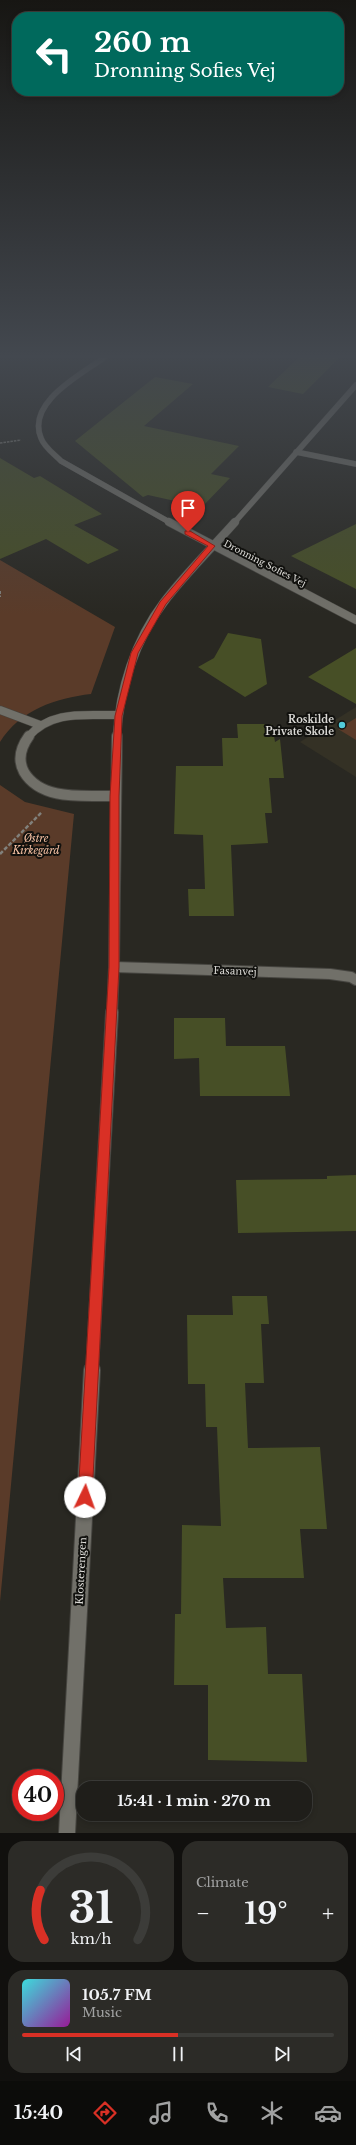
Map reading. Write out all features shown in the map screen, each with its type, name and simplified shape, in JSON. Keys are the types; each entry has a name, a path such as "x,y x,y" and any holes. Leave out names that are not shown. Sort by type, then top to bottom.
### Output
{"street":[{"name":"Dronning Sofies Vej","path":"44,443 47,448 61,461 212,546 356,620"},
{"name":"Klosterengen","path":"67,1833 114,967 114,796 118,716 134,653 163,603 304,443"},
{"path":"296,452 356,464"},
{"path":"0,710 40,725"},
{"path":"114,796 61,794 39,787 24,775 17,764 19,747 27,735 40,725 63,716 118,716"},
{"name":"Fasanvej","path":"114,967 330,974 351,977 356,980"}],"path":[{"path":"0,591 0,596"},
{"path":"0,854 61,794"}],"shaded area":[{"name":"Roskilde Private Skole","path":"356,707 356,777 300,742"}],"green space":[{"path":"0,560 115,627 91,694 52,703 28,714 8,731 0,742"},
{"path":"356,718 356,740 338,729"},
{"name":"Østre Kirkegård","path":"0,785 25,802 74,814 0,1602"}],"building":[{"path":"77,443 223,443 239,446 211,474 230,478 202,507 148,495 143,497"},
{"path":"0,458 34,478 40,476 102,514 74,525 119,550 88,564 46,539 0,559"},
{"path":"356,524 356,589 291,556"},
{"path":"228,633 261,639 267,684 245,697 198,667 214,658"},
{"path":"356,648 356,704 308,677"},
{"path":"237,724 272,724 275,742 280,739 284,778 269,778 272,813 265,813 268,843 231,845 234,916 189,916 188,889 205,889 203,835 174,834 176,766 223,766 222,738 238,738"},
{"path":"174,1018 225,1018 226,1046 285,1046 290,1096 200,1096 199,1058 174,1059"},
{"path":"356,1175 356,1231 238,1233 236,1180 327,1179 327,1176"},
{"path":"232,1296 267,1296 269,1324 261,1324 264,1383 245,1383 248,1448 320,1447 327,1529 300,1529 304,1578 223,1578 226,1628 266,1627 268,1674 302,1674 307,1762 208,1760 208,1685 174,1685 175,1614 181,1614 182,1525 221,1526 217,1427 206,1427 205,1384 188,1384 187,1315 233,1315"}],"place":[{"name":"Roskilde Private Skole","path":"342,725"}],"route":[{"path":"85,1497 114,967 114,796 118,716 134,653 163,603 212,546 188,532"}]}
